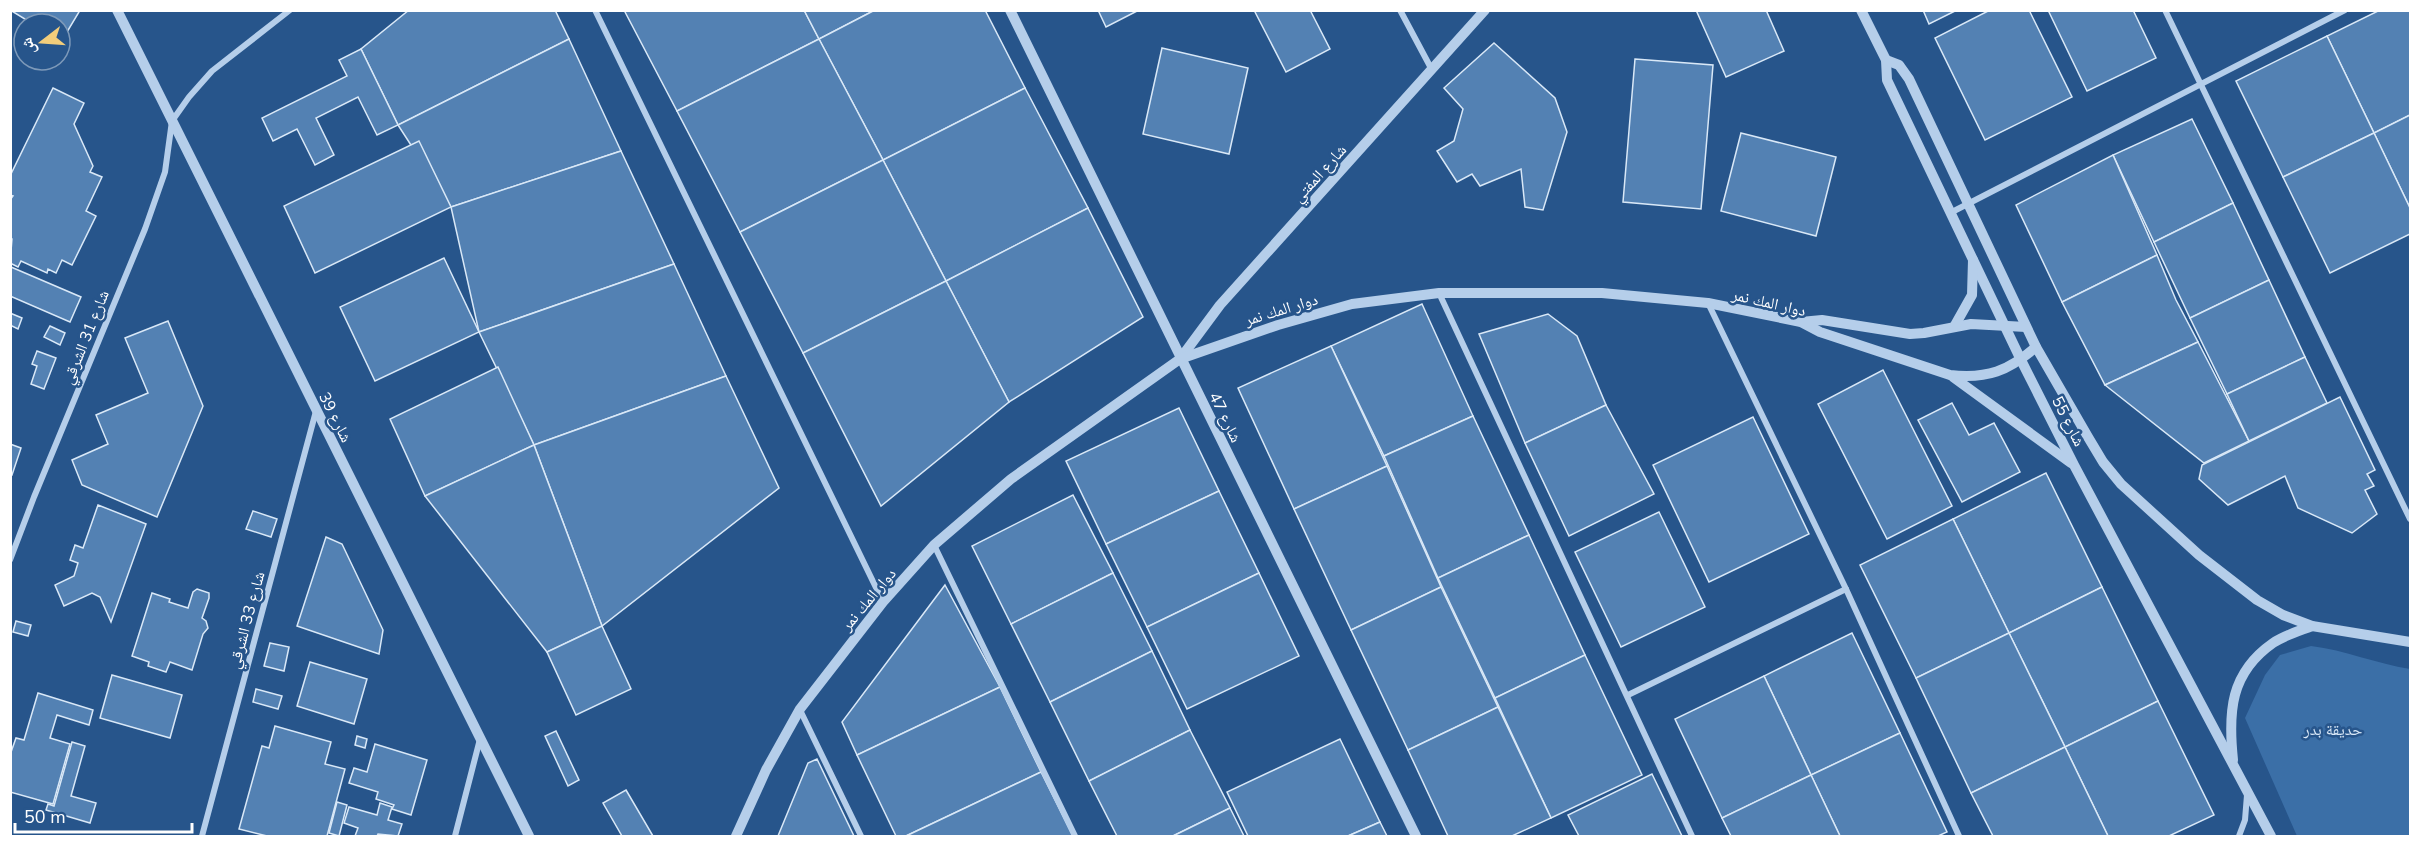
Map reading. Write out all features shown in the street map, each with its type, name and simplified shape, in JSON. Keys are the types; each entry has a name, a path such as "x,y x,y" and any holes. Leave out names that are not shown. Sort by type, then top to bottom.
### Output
{"street":[{"name":"شارع 39","path":"117,10 529,837"},
{"path":"172,121 212,71 290,10"},
{"path":"595,10 884,602"},
{"name":"شارع 47","path":"1010,10 1416,837"},
{"path":"1400,10 1432,70"},
{"name":"شارع المفتي","path":"1180,358 1220,305 1485,10"},
{"name":"شارع 55","path":"1861,10 1886,60 1887,80 2021,360 2271,837"},
{"path":"2165,10 2410,519"},
{"path":"1952,212 2345,10"},
{"path":"1886,60 1899,65 1909,79 1970,202 2036,347 2103,462 2133,496 2199,555 2257,600 2283,615 2312,626 2410,642"},
{"name":"شارع 31 الشرقي","path":"10,560 145,229 165,172 172,121"},
{"path":"1954,327 1972,295 1973,257"},
{"path":"1439,293 1628,695 1692,837"},
{"name":"دوار المك نمر","path":"736,837 766,771 800,709 884,602 934,545 1011,479 1180,358 1278,325 1352,304 1439,293 1602,293 1708,303 1801,322 1820,332 1950,375 1972,377 1988,375 2021,360 2036,347"},
{"path":"1708,303 1846,589 1959,837"},
{"path":"1801,322 1822,320 1910,334 1971,324 2026,327"},
{"path":"1950,375 2074,465"},
{"name":"شارع 33 الشرقي","path":"202,837 316,410"},
{"path":"934,545 1075,837"},
{"path":"1628,695 1846,589"},
{"path":"2234,766 2229,725 2235,694 2240,682 2260,653 2275,642 2312,626"},
{"path":"800,709 861,837"},
{"path":"455,837 480,738"},
{"path":"2239,837 2245,820 2247,792"}],"green space":[{"name":"حديقة بدر","path":"2311,646 2410,669 2410,836 2297,836 2245,718 2265,675 2280,655"}],"building":[{"path":"10,10 78,10 79,12 72,24 72,12 13,12"},
{"path":"409,10 555,10 569,39 398,125 361,49"},
{"path":"624,10 804,10 819,39 677,111"},
{"path":"804,10 875,10 819,39"},
{"path":"875,10 985,10 1025,88 883,160 819,39"},
{"path":"1098,10 1139,10 1106,27"},
{"path":"1254,10 1310,10 1330,49 1286,72"},
{"path":"1696,10 1766,10 1784,51 1726,77"},
{"path":"1923,10 1957,10 1929,24"},
{"path":"1990,10 2029,10 2072,97 1985,140 1935,38"},
{"path":"2048,10 2133,10 2156,58 2087,91"},
{"path":"2380,10 2410,10 2410,115 2374,133 2327,36"},
{"path":"2327,36 2374,133 2283,177 2236,81"},
{"path":"569,39 621,151 451,207 398,125"},
{"path":"819,39 883,160 740,232 677,111"},
{"path":"1494,43 1555,98 1567,132 1543,210 1525,207 1521,169 1480,186 1472,174 1457,182 1437,151 1454,141 1463,109 1444,88"},
{"path":"1162,48 1248,68 1229,154 1143,134"},
{"path":"361,49 398,125 377,135 358,97 316,118 334,155 315,165 297,129 273,141 262,118 347,76 339,60"},
{"path":"1635,59 1713,65 1701,209 1623,202"},
{"path":"53,88 84,103 74,124 93,166 90,172 102,177 86,211 96,216 72,265 62,260 56,273 48,269 47,273 21,261 18,267 10,263 12,239 10,238 10,200 13,196 10,195 10,176"},
{"path":"1025,88 1088,208 946,281 883,160"},
{"path":"2410,115 2410,208 2374,133"},
{"path":"2192,119 2233,203 2154,242 2113,155"},
{"path":"1741,133 1836,157 1816,236 1721,211"},
{"path":"2374,133 2410,208 2410,234 2330,273 2283,177"},
{"path":"419,141 451,207 315,273 284,206"},
{"path":"621,151 674,264 479,332 451,207"},
{"path":"2113,155 2157,255 2062,302 2016,205"},
{"path":"883,160 946,281 803,353 740,232"},
{"path":"2233,203 2269,280 2190,318 2154,242"},
{"path":"1088,208 1143,317 1009,402 946,281"},
{"path":"2157,255 2176,300 2198,342 2105,385 2062,302"},
{"path":"444,258 479,332 375,381 340,307"},
{"path":"674,264 726,376 534,445 479,332"},
{"path":"11,267 81,297 70,322 10,296"},
{"path":"2269,280 2305,357 2227,394 2190,318"},
{"path":"946,281 1009,402 881,506 803,353"},
{"path":"1422,304 1473,416 1384,456 1331,346"},
{"path":"10,313 22,318 18,329 10,325"},
{"path":"1548,314 1577,336 1606,405 1525,443 1479,334"},
{"path":"168,321 203,406 157,517 82,485 72,460 108,444 96,415 148,393 125,338"},
{"path":"50,326 65,333 60,345 44,337"},
{"path":"2198,342 2249,441 2204,463 2105,385"},
{"path":"1331,346 1387,466 1294,509 1238,388"},
{"path":"37,351 56,358 44,389 31,384 37,366 32,364"},
{"path":"2305,357 2327,403 2249,441 2227,394"},
{"path":"498,367 534,445 425,496 390,419"},
{"path":"1883,370 1952,506 1887,539 1818,404"},
{"path":"726,376 779,488 602,626 534,445"},
{"path":"2340,397 2375,470 2367,474 2374,486 2365,490 2377,514 2352,533 2298,508 2285,476 2228,505 2199,479 2202,465"},
{"path":"1952,403 1969,435 1994,423 2020,472 1962,502 1918,420"},
{"path":"1606,405 1654,494 1569,536 1525,443"},
{"path":"1179,408 1219,491 1106,544 1066,461"},
{"path":"1473,416 1529,535 1438,578 1384,456"},
{"path":"1753,417 1809,534 1709,582 1653,465"},
{"path":"10,444 21,448 12,475 10,474"},
{"path":"534,445 602,626 547,652 425,496"},
{"path":"1387,466 1441,587 1351,630 1294,509"},
{"path":"2046,473 2102,587 2009,633 1953,519"},
{"path":"1219,491 1259,573 1147,627 1106,544"},
{"path":"1073,495 1113,573 1011,624 972,546"},
{"path":"98,505 146,524 111,622 100,597 92,593 64,606 55,585 74,576 78,563 70,560 75,545 83,548"},
{"path":"253,511 277,519 271,537 246,529"},
{"path":"1659,512 1705,607 1621,647 1575,552"},
{"path":"1953,519 2009,633 1916,678 1860,565"},
{"path":"1529,535 1585,655 1495,698 1438,578"},
{"path":"326,537 342,544 383,630 379,654 297,626"},
{"path":"1113,573 1152,651 1050,702 1011,624"},
{"path":"1259,573 1299,656 1187,709 1147,627"},
{"path":"945,585 1000,687 857,755 842,722"},
{"path":"1441,587 1498,707 1408,750 1351,630"},
{"path":"2102,587 2158,701 2065,747 2009,633"},
{"path":"197,589 209,593 202,618 206,621 208,628 203,634 192,670 170,662 166,672 148,666 149,662 132,656 152,593 188,608 193,592"},
{"path":"16,621 31,625 28,636 13,632"},
{"path":"602,626 631,689 576,715 547,652"},
{"path":"1852,633 1900,733 1811,775 1764,676"},
{"path":"2009,633 2065,747 1971,793 1916,678"},
{"path":"270,643 289,647 284,671 264,666"},
{"path":"1152,651 1190,730 1089,781 1050,702"},
{"path":"1585,655 1642,775 1551,818 1495,698"},
{"path":"310,662 367,679 354,724 297,706"},
{"path":"112,675 182,695 170,738 100,718"},
{"path":"1764,676 1811,775 1722,818 1675,719"},
{"path":"1000,687 1041,772 906,836 896,836 857,755"},
{"path":"256,689 282,696 278,709 253,702"},
{"path":"38,693 93,710 89,725 57,715 50,738 70,744 53,804 10,792 10,755 16,738 24,740"},
{"path":"2158,701 2214,815 2169,836 2108,836 2065,747"},
{"path":"1498,707 1551,818 1512,836 1448,836 1408,750"},
{"path":"275,726 331,742 325,764 345,769 327,836 267,836 239,829 262,746 269,748"},
{"path":"1190,730 1230,808 1173,836 1117,836 1089,781"},
{"path":"556,731 579,780 568,786 545,736"},
{"path":"1900,733 1947,832 1938,836 1840,836 1811,775"},
{"path":"357,736 367,739 365,748 355,745"},
{"path":"1340,739 1380,822 1348,836 1248,836 1227,792"},
{"path":"72,742 85,746 71,796 96,803 90,823 46,810 48,804 54,806"},
{"path":"375,744 427,760 411,815 392,809 394,805 376,799 378,792 349,783 354,768 367,772"},
{"path":"2065,747 2108,836 1993,836 1971,793"},
{"path":"817,759 854,836 778,836 808,763"},
{"path":"1041,772 1073,836 906,836"},
{"path":"1652,774 1682,836 1579,836 1568,815"},
{"path":"1811,775 1840,836 1731,836 1722,818"},
{"path":"626,790 653,836 622,836 603,803"},
{"path":"337,802 347,805 339,836 329,833"},
{"path":"380,803 392,807 388,820 402,824 398,836 378,834 377,836 355,836 358,828 344,823 349,807 377,815"},
{"path":"1230,808 1244,836 1173,836"},
{"path":"1380,822 1387,836 1348,836"}]}
